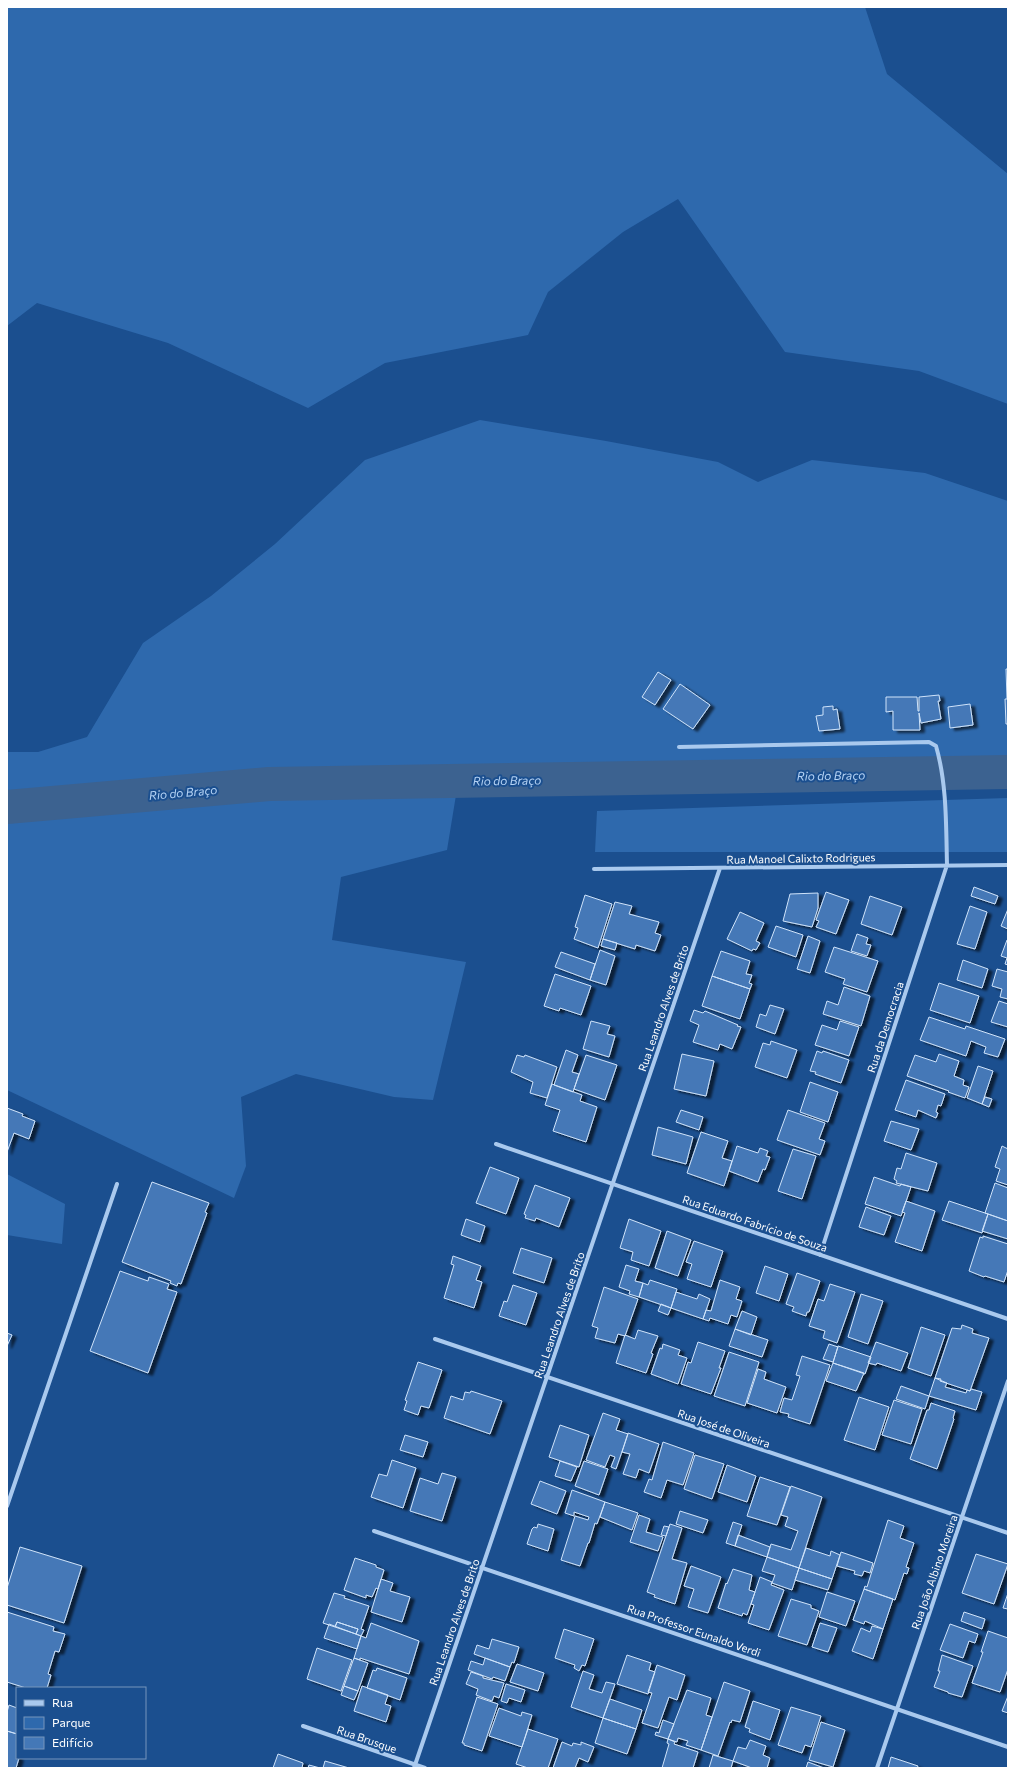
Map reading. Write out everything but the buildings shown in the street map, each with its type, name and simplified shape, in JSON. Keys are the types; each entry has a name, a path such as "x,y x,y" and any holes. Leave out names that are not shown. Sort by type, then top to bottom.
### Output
{"street":[{"name":"Rua da Democracia","path":"679,747 929,742 936,746 939,757 944,802 947,865 820,1255"},
{"name":"Rua Manoel Calixto Rodrigues","path":"594,869 1008,865"},
{"name":"Rua Leandro Alves de Brito","path":"414,1766 720,868"},
{"name":"Rua Eduardo Fabrício de Souza","path":"496,1144 1008,1319"},
{"path":"7,1506 117,1184"},
{"name":"Rua José de Oliveira","path":"435,1339 1008,1533"},
{"name":"Rua João Albino Moreira","path":"877,1768 1008,1381"},
{"name":"Rua Professor Eunaldo Verdi","path":"374,1530 1008,1747"},
{"name":"Rua Brusque","path":"303,1726 414,1766 425,1768"}],"green space":[{"path":"7,7 865,7 887,74 1008,174 1008,404 919,371 785,352 678,199 623,232 548,292 528,335 385,363 308,408 168,343 37,303 7,326"},
{"path":"480,420 606,441 718,462 758,482 812,460 925,473 1008,501 1008,782 634,789 457,789 447,850 341,877 332,940 466,962 433,1100 394,1097 296,1074 241,1097 246,1166 234,1198 7,1090 7,752 38,752 87,737 143,643 211,596 275,544 365,460"},
{"path":"1008,798 1008,852 595,852 597,811"},
{"path":"7,1174 65,1204 62,1244 7,1235"}],"waterway":[{"name":"Rio do Braço","path":"7,807 269,784 1008,772"}]}
